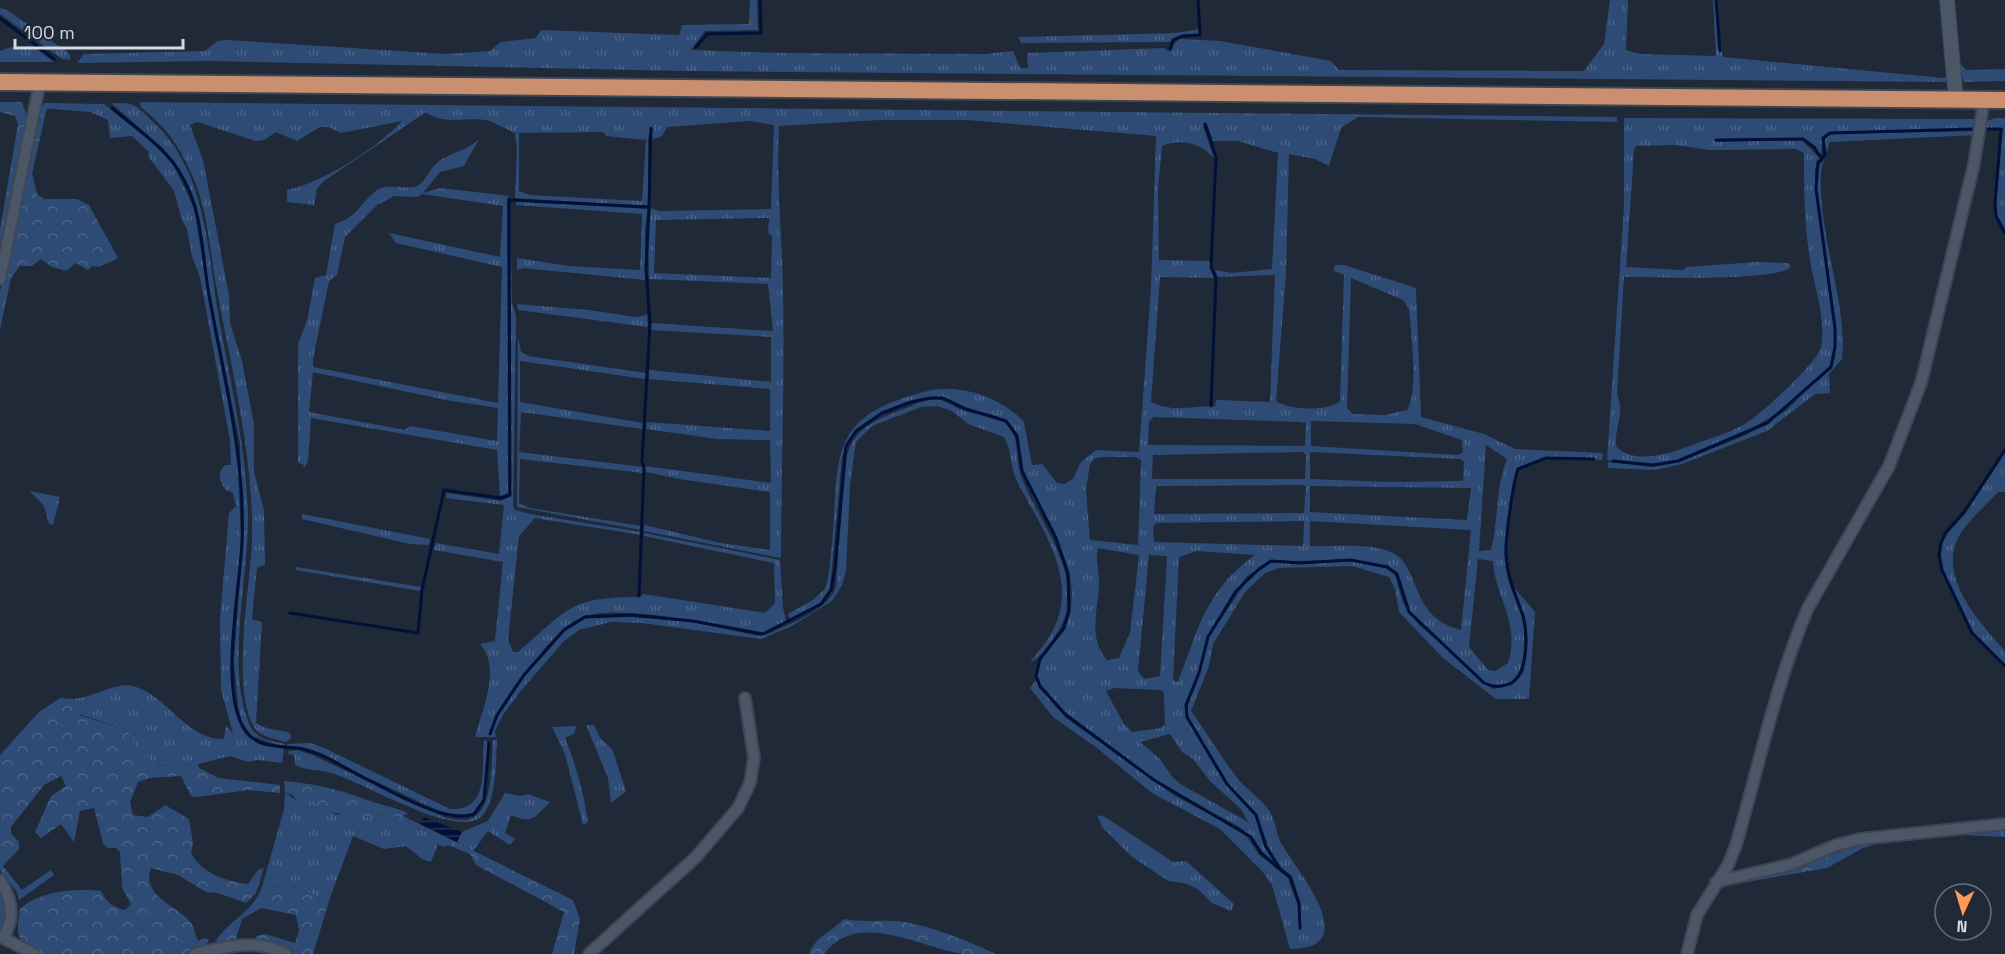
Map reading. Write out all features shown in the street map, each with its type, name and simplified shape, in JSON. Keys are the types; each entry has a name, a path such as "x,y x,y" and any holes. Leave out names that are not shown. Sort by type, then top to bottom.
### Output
{"highway":[{"path":"0,82 2005,100"}],"street":[{"path":"1947,0 1956,100"},
{"path":"0,279 40,82"},
{"path":"1687,954 1697,915 1728,865 1736,845 1772,704 1808,608 1889,466 1921,383 1974,164 1984,100"},
{"path":"589,954 696,857 738,808 750,783 754,758 745,698"},
{"path":"1716,882 1792,864 1836,845 1860,839 2005,824"},
{"path":"0,880 11,901 11,922 3,938 34,954"},
{"path":"195,954 239,945 255,945 270,947 286,954"}],"green space":[{"path":"750,0 757,0 758,30 705,31 691,50 985,54 1013,51 1020,68 1028,68 1027,53 1164,48 1168,51 1172,50 1174,44 1180,39 1220,41 1331,61 1339,70 1584,71 1604,44 1610,0 1628,0 1626,50 1640,54 1716,56 1713,0 1717,0 1718,33 1723,57 1943,78 1950,75 1949,82 683,71 210,61 77,63 84,54 205,51 218,41 227,40 446,54 490,51 501,42 536,38 541,30 679,35 682,25 749,24"},
{"path":"0,8 7,10 66,51 70,55 70,60 62,59 0,14"},
{"path":"1199,29 1198,34 1181,35 1169,42 1021,43 1019,37 1176,33"},
{"path":"32,46 54,62 0,62 0,51 11,47"},
{"path":"1955,58 1966,70 2005,69 2005,81 1964,82"},
{"path":"0,102 22,102 28,120 0,261 0,229 18,124 15,116 0,112"},
{"path":"140,102 1617,117 1617,122 1358,117 1341,128 1329,166 1315,159 1289,154 1286,273 1276,401 1299,408 1318,408 1334,405 1340,401 1344,275 1334,271 1335,265 1344,265 1416,288 1421,417 1484,434 1515,449 1603,453 1602,460 1545,457 1517,468 1506,533 1505,559 1509,581 1523,623 1524,650 1518,675 1515,680 1507,684 1493,686 1485,682 1410,611 1398,573 1388,566 1351,559 1271,560 1246,577 1207,636 1198,673 1185,705 1186,718 1226,785 1255,816 1265,847 1276,864 1244,830 1158,783 1071,716 1042,688 1038,678 1041,659 1067,621 1072,592 1064,555 1029,489 1016,433 1005,420 969,409 948,399 935,397 898,405 874,417 857,430 842,457 830,589 820,603 791,620 788,614 813,600 825,589 830,566 839,463 845,443 855,427 871,413 895,401 940,389 966,391 992,399 1015,413 1024,422 1032,465 1042,464 1057,483 1064,484 1073,479 1081,462 1096,450 1139,452 1151,288 1156,136 967,120 880,120 779,126 778,167 783,323 781,558 644,531 644,525 721,543 770,550 770,492 679,479 646,472 645,466 771,483 770,440 717,439 646,429 647,422 770,431 770,389 649,379 649,370 771,382 771,337 651,330 651,323 773,331 768,284 649,279 648,230 651,208 660,211 771,209 774,125 750,121 667,127 662,136 651,140 653,128 650,128 648,206 515,198 517,150 515,133 486,120 438,118 426,112 324,181 317,189 314,205 287,202 287,190 317,180 349,163 379,142 402,121 341,133 328,127 320,127 297,141 276,132 264,140 256,141 197,122 190,125 203,160 229,295 230,323 242,361 254,425 254,472 264,510 265,565 257,567 252,619 262,622 256,723 290,733 291,738 286,742 264,736 257,731 247,711 243,664 252,542 252,510 241,415 202,203 192,175 177,145 158,122 141,107","holes":["1207,124 1213,141 1238,141 1278,153 1272,269 1232,273 1215,270 1218,277 1275,275 1270,402 1216,400 1215,406 1168,407 1151,402 1160,277 1214,278 1209,261 1159,260 1158,189 1162,146 1176,142 1190,143 1214,158 1203,126","603,132 606,136 646,140 642,201 530,195 519,191 519,133","769,218 768,233 772,236 771,278 654,273 656,220","1351,278 1403,300 1409,309 1413,361 1411,401 1407,410 1385,415 1353,414 1347,408","1154,417 1306,423 1305,446 1148,445 1149,421","1311,421 1415,424 1462,440 1463,452 1458,455 1311,446","1486,445 1507,459 1503,470 1491,550 1479,551","1303,452 1306,455 1305,479 1152,479 1153,455","1310,452 1461,459 1464,462 1463,481 1388,482 1310,479","1100,457 1136,457 1141,460 1138,545 1090,540 1086,489 1090,464 1094,459","1304,485 1306,487 1304,513 1154,514 1156,486","1310,486 1471,488 1467,520 1310,512","1304,521 1303,546 1154,542 1153,527 1156,523","1310,521 1471,530 1461,630 1444,623 1432,614 1402,560 1393,553 1363,546 1310,546","1098,548 1139,555 1130,633 1119,658 1107,660 1097,642 1099,581","1197,551 1255,555 1225,582 1214,597 1198,628 1178,682 1173,680 1179,557","1149,555 1167,556 1160,676 1144,679 1138,671","1478,559 1493,561 1511,635 1508,663 1495,671 1488,670 1469,647","1114,688 1161,690 1164,693 1165,725 1161,728 1132,732 1124,724 1106,691","1170,734 1182,752 1193,759 1210,781 1241,809 1248,822 1173,778 1160,759 1140,742"]},
{"path":"45,103 104,104 161,149 173,164 194,208 237,444 241,540 231,660 236,706 240,723 250,738 284,749 282,763 258,760 248,762 230,756 198,764 154,766 139,757 129,732 76,713 74,699 126,685 145,691 156,698 199,733 211,738 224,739 226,726 233,733 221,690 220,619 229,513 236,506 233,493 226,490 220,477 225,465 231,465 230,440 200,277 174,191 148,156 149,152 132,136 110,138 108,120 90,112 41,108"},
{"path":"111,103 131,104 146,115 169,140 184,163 195,188 208,243 220,325 238,419 247,490 247,539 239,651 239,678 243,703 253,731 265,739 285,744 285,747 252,736 242,722 238,706 234,661 243,540 240,443 209,288 197,207 175,162 162,147"},
{"path":"41,108 47,108 32,173 37,194 44,199 77,199 89,205 118,258 99,267 92,266 88,270 76,263 66,271 52,267 41,259 32,266 20,266 11,278 0,330 0,292"},
{"path":"1624,118 1978,119 1978,128 1830,132 1822,138 1821,157 1814,146 1803,139 1715,140 1716,142 1802,140 1820,159 1815,169 1815,189 1834,329 1834,347 1830,367 1781,411 1746,432 1677,460 1653,464 1607,460 1624,206","holes":["1676,145 1710,150 1796,149 1804,153 1806,228 1821,312 1821,347 1811,363 1791,385 1746,424 1662,455 1632,455 1616,446 1620,414 1617,394 1624,277 1738,277 1780,272 1791,267 1788,263 1758,262 1686,267 1683,270 1626,267 1636,146"]},
{"path":"2005,118 2005,230 1997,216 1996,204 2003,128 1986,128 1987,121"},
{"path":"1978,131 1977,135 1829,142 1826,154 1825,139 1830,134"},
{"path":"479,139 464,166 440,172 423,193 440,188 510,196 507,198 508,493 500,496 497,450 311,418 308,461 304,468 303,464 298,463 298,344 307,321 315,278 326,275 335,224 349,218 377,190 390,187 414,187 425,179 439,161","holes":["422,194 503,206 500,257 389,233 396,243 502,267 498,403 313,367 329,281 337,275 345,237 377,205 394,196 418,197","313,372 451,401 498,408 497,441 410,426 405,430 309,412"]},
{"path":"1825,156 1821,172 1823,216 1839,302 1843,345 1842,359 1829,374 1830,393 1815,394 1767,431 1682,464 1656,470 1608,468 1608,462 1652,467 1679,462 1746,435 1786,411 1814,382 1830,370 1835,358 1836,327 1817,188 1818,168"},
{"path":"516,201 648,209 645,229 645,280 523,268 517,270 517,258 569,266 640,270 642,214 516,205"},
{"path":"510,202 512,303 516,316 513,506 515,510 530,514 641,532 641,535 535,518 519,536 508,640 513,652 518,652 571,608 598,600 640,597 643,594 765,613 775,603 774,563 644,536 644,533 780,560 786,621 763,633 756,633 670,617 623,612 602,613 577,619 548,644 512,689 492,725 489,735 498,716 525,675 566,630 586,618 632,617 692,622 759,636 797,621 816,610 825,603 836,587 845,464 853,442 858,434 874,422 928,400 943,401 965,411 998,419 1007,424 1014,435 1021,476 1050,534 1066,575 1068,595 1065,616 1044,651 1030,662 1050,636 1060,612 1062,592 1060,573 1046,535 1017,481 1004,437 968,424 952,411 937,406 921,407 872,426 856,442 850,485 846,571 842,585 832,601 792,626 761,639 642,623 611,622 579,630 564,641 519,693 503,715 495,731 496,737 475,737 490,677 486,654 480,644 495,641 503,562 434,550 436,543 499,554 504,505 446,498 447,493 501,501 511,496"},
{"path":"517,304 636,317 647,315 648,327 518,310"},
{"path":"518,337 521,352 528,356 646,373 645,379 520,361 520,402 643,423 643,429 521,412 519,452 643,467 643,473 520,459 519,503 530,508 641,526 641,530 517,507"},
{"path":"2005,453 2005,492 1998,492 1962,532 1953,553 1953,569 1957,584 1965,599 1984,627 2005,651 2005,664 1973,632 1943,570 1941,555 1942,543 1948,533 1966,513"},
{"path":"30,491 60,497 53,525 49,524 44,506"},
{"path":"302,514 430,539 429,545 410,544 302,519"},
{"path":"1351,561 1386,568 1395,575 1403,603 1418,624 1493,689 1512,685 1524,672 1527,630 1525,617 1512,585 1535,612 1529,699 1496,699 1443,658 1399,612 1395,589 1389,577 1352,566 1278,568 1264,574 1245,592 1213,644 1209,666 1191,711 1238,779 1270,812 1281,843 1320,906 1325,923 1323,936 1312,946 1290,949 1272,885 1262,871 1220,829 1152,793 1097,748 1053,717 1030,688 1036,680 1039,688 1066,718 1175,796 1236,828 1247,837 1259,855 1288,878 1298,906 1301,931 1300,902 1292,876 1281,868 1268,846 1257,815 1228,783 1188,717 1188,705 1200,674 1209,637 1248,579 1272,562 1300,564"},
{"path":"296,567 421,587 420,591 296,570"},
{"path":"60,698 74,699 79,715 129,732 139,756 147,756 154,766 198,764 199,768 219,778 280,785 280,793 248,790 197,797 191,796 181,776 150,778 138,782 130,802 133,815 148,817 165,805 189,819 193,843 191,852 200,866 207,871 223,879 248,884 258,870 264,868 256,893 246,903 218,893 206,892 178,875 151,868 149,878 151,886 162,900 191,923 198,941 204,938 209,940 204,949 186,954 41,954 32,950 19,936 20,909 37,898 47,895 80,890 101,891 117,908 125,910 131,904 122,888 120,852 116,848 107,848 103,843 94,808 80,811 74,842 61,824 41,838 35,832 51,796 66,786 61,776 44,785 11,827 11,833 19,842 19,849 3,866 22,890 51,870 54,875 19,900 17,892 0,870 0,755 39,712"},
{"path":"586,725 594,725 600,738 612,749 626,791 611,803 608,778"},
{"path":"576,726 574,734 565,738 584,800 588,822 583,825 565,754 552,727"},
{"path":"484,740 487,741 485,791 478,808 473,813 461,816 450,816 313,752 287,747 287,744 310,743 322,747 450,809 463,808 478,796 481,786"},
{"path":"493,740 497,740 496,770 489,805 478,819 465,822 447,820 427,814 331,773 299,767 295,765 294,755 288,754 289,751 297,750 312,755 446,818 464,820 478,814 487,796"},
{"path":"284,781 327,788 408,813 403,816 573,900 580,919 574,954 552,954 564,912 476,865 470,854 448,845 444,847 434,843 431,834 399,818 375,813 368,817 336,813 321,808 310,796 306,802 299,805 293,795 285,793"},
{"path":"285,793 296,800 310,796 336,815 350,812 368,817 374,813 399,818 431,834 434,843 438,844 431,862 422,859 406,846 384,849 353,836 330,898 321,898 292,886 262,887 284,809"},
{"path":"505,793 521,796 528,794 550,802 533,818 524,819 511,815 505,833 515,839 510,845 488,831 473,851 457,842 462,832 488,821"},
{"path":"1097,815 1105,817 1173,862 1186,861 1234,904 1231,911 1212,903 1198,889 1184,883 1168,881 1131,856 1102,827"},
{"path":"2005,828 2005,837 1942,834"},
{"path":"1884,841 1863,848 1827,868 1718,887 1801,866 1854,846"},
{"path":"292,886 321,898 330,898 313,954 294,954 279,944 255,941 256,936 265,934 295,943 299,931 296,915 261,908 242,919 235,942 213,946 224,931 253,904 262,887"},
{"path":"0,891 5,902 6,913 0,935"},
{"path":"844,919 916,924 951,935 996,954 963,954 909,939 872,933 854,934 838,941 824,954 809,954 815,943"}],"shaded area":[{"path":"424,817 462,832 457,842 420,824"}],"waterway":[{"path":"696,47 707,34 761,33 760,0"},
{"path":"1170,49 1173,40 1182,36 1200,35 1198,0"},
{"path":"1716,0 1720,51"},
{"path":"0,18 54,59"},
{"path":"112,108 169,158 183,178 198,218 208,289 232,415 240,478 242,542 232,667 233,693 238,715 246,732 263,744 297,748 315,753 420,806 449,815 462,816 474,814 484,800 489,743"},
{"path":"1205,124 1216,157 1211,267 1216,278 1211,406"},
{"path":"290,613 418,633 422,590 444,490 501,498 510,495 509,200 649,207 651,128"},
{"path":"1822,159 1825,154 1823,138 1830,133 1975,129"},
{"path":"1987,129 2001,129 1995,204 1996,216 2005,233"},
{"path":"1613,461 1653,465 1678,461 1767,423 1831,367 1835,347 1835,328 1816,189 1818,162 1822,159 1814,147 1803,139 1716,140"},
{"path":"639,596 644,467 642,461 650,323 646,269 649,207"},
{"path":"490,734 497,715 524,675 564,630 585,617 631,615 693,621 763,634 821,604 831,590 835,568 846,446 856,431 882,413 911,402 943,398 966,409 1006,421 1017,436 1022,471 1056,538 1068,574 1069,611 1064,628 1040,659 1036,676 1040,686 1066,715 1154,780 1251,837 1261,853 1290,877 1299,903 1300,928"},
{"path":"2005,450 1964,512 1946,532 1939,555 1942,570 1972,633 2005,666"},
{"path":"1279,867 1266,847 1256,815 1227,784 1187,717 1186,705 1199,673 1208,637 1236,591 1271,561 1300,563 1351,560 1387,567 1397,574 1409,612 1484,683 1495,686 1506,685 1519,675 1523,666 1526,645 1523,616 1510,579 1506,555 1510,512 1518,469 1546,458 1594,459"}]}
